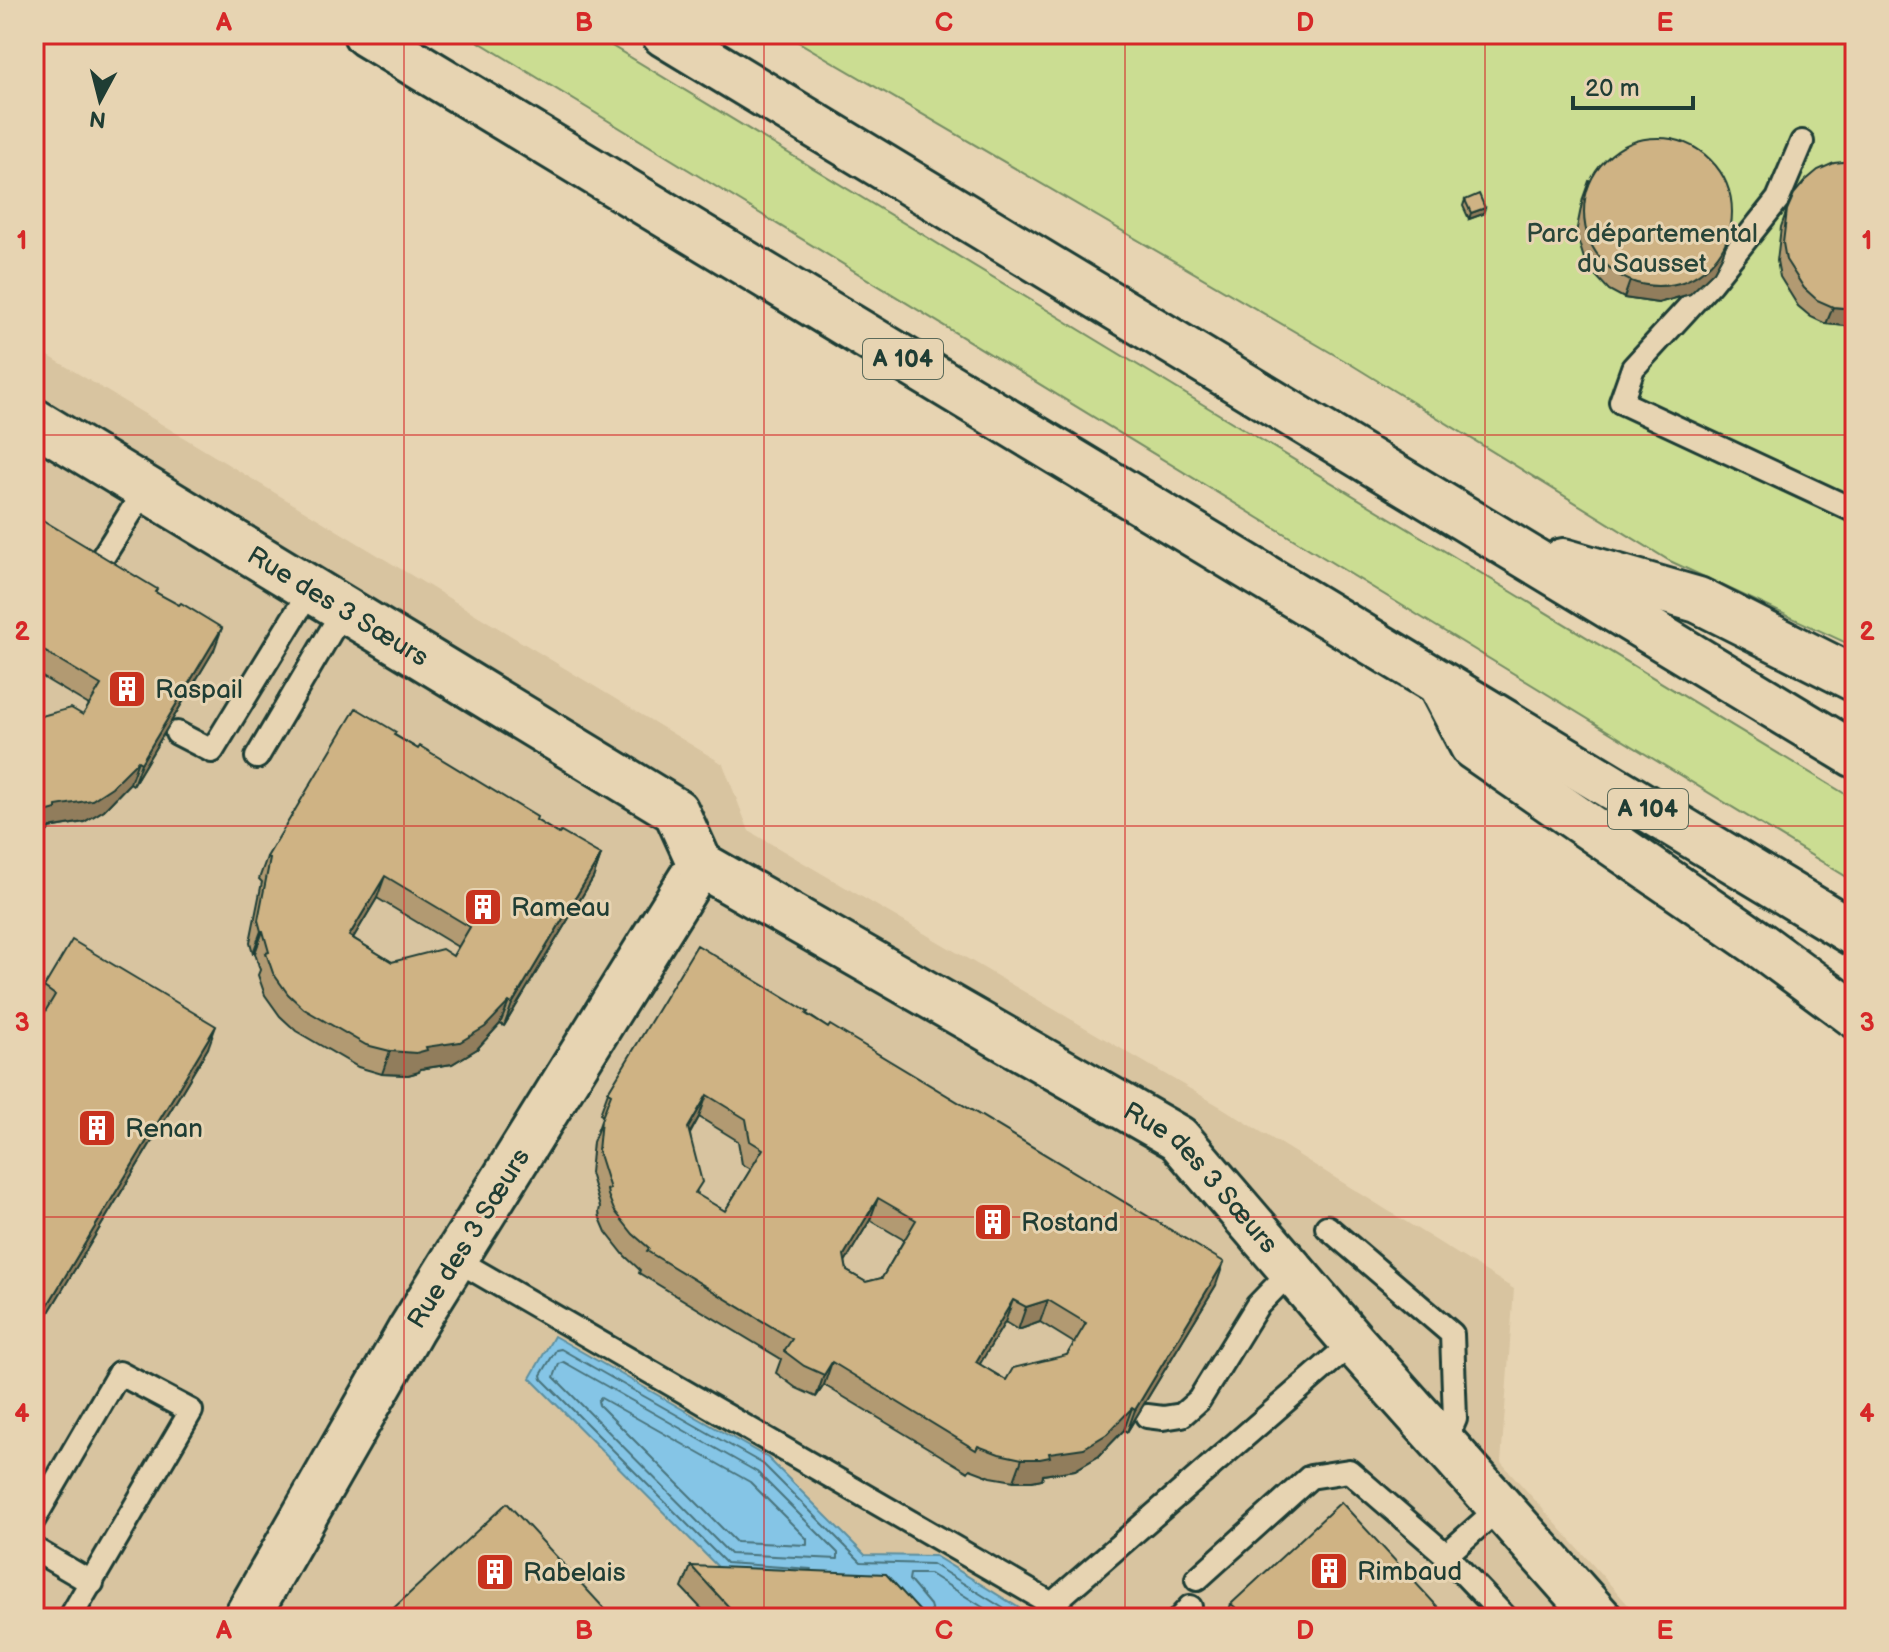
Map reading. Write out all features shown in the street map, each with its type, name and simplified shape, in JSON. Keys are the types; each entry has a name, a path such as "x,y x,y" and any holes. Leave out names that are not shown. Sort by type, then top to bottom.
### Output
{"main road":[{"name":"A 104","path":"366,34 1855,934"},
{"path":"664,34 1855,755"},
{"name":"Rue des 3 Sœurs","path":"34,421 676,811 700,864 1178,1138 1353,1342 1599,1618"},
{"path":"1506,544 1698,600 1855,679"},
{"path":"1440,684 1473,747 1746,935 1855,1015"},
{"name":"Rue des 3 Sœurs","path":"246,1618 411,1329 700,864"}],"lane":[{"path":"1802,142 1778,199 1711,283 1633,368 1621,402 1855,511"},
{"path":"101,560 146,488"},
{"path":"177,733 212,751 327,599"},
{"path":"257,757 327,599"},
{"path":"1327,1227 1452,1334 1455,1419 1444,1445"},
{"path":"455,1259 1060,1611 1353,1342"},
{"path":"1147,1416 1163,1418 1182,1415 1199,1400 1257,1306 1292,1270"},
{"path":"34,1519 119,1373 191,1411 70,1618"},
{"path":"1197,1579 1310,1477 1349,1471 1446,1555 1506,1618"},
{"path":"1446,1555 1500,1507"},
{"path":"34,1549 92,1583"}],"shaded area":[{"path":"34,347 723,764 749,831 1221,1107 1514,1289 1501,1462 1640,1618 34,1618"}],"green space":[{"path":"466,34 592,34 1855,800 1855,882"},
{"name":"Parc départemental du Sausset","path":"785,34 1855,34 1855,647 1670,561 1352,365"}],"water":[{"path":"554,1336 768,1458 865,1555 935,1556 1019,1608 1023,1618 918,1618 723,1572 530,1378"}],"building":[{"path":"1658,138 1686,144 1710,160 1726,184 1732,212 1726,240 1710,264 1686,280 1658,286 1630,280 1606,264 1590,240 1584,212 1590,184 1606,160 1630,144"},
{"path":"1855,161 1855,309 1833,307 1817,300 1804,288 1786,260 1783,243 1787,210 1794,194 1805,181 1818,170 1834,163"},
{"path":"1479,194 1485,208 1471,213 1465,200"},
{"name":"Raspail","path":"36,516 157,589 155,592 179,605 181,603 222,628 141,763 138,761 112,787 92,800 56,806 56,809 45,812 34,810 34,718 71,708 83,715 101,685 34,645"},
{"name":"Rameau","path":"356,708 396,732 394,735 418,749 420,746 537,817 536,820 559,834 561,832 601,855 512,1004 509,1002 485,1027 460,1042 426,1047 427,1050 416,1053 366,1045 304,1009 288,994 273,973 258,920 270,859 267,857","holes":["385,876 470,927 453,956 442,949 392,962 349,936"]},
{"name":"Renan","path":"72,940 216,1026 34,1328 34,1199 42,1186 34,1181 34,1030 55,995 44,987"},
{"name":"Rostand","path":"697,945 808,1012 806,1014 828,1028 830,1025 1224,1262 1135,1410 1132,1408 1107,1434 1084,1448 1049,1453 1050,1457 1040,1459 1022,1459 978,1446 976,1450 832,1362 824,1375 804,1366 784,1351 792,1339 647,1251 649,1248 614,1210 608,1195 607,1190 610,1189 598,1151 601,1120 611,1094 608,1092","holes":["707,1095 746,1119 750,1141 763,1149 725,1211 695,1193 702,1182 688,1128","878,1198 916,1220 882,1278 866,1282 847,1271 844,1255","1013,1300 1026,1307 1048,1300 1086,1323 1067,1355 1013,1368 1006,1380 976,1362"]},
{"name":"Rimbaud","path":"1341,1502 1448,1618 1232,1618 1240,1611 1231,1604"},
{"name":"Rabelais","path":"507,1503 613,1618 383,1618"},
{"path":"691,1566 886,1574 926,1618 739,1618"}],"place":[{"name":"Raspail","path":"127,689"},
{"name":"Rameau","path":"483,907"},
{"name":"Renan","path":"97,1128"},
{"name":"Rostand","path":"993,1222"},
{"name":"Rimbaud","path":"1329,1571"},
{"name":"Rabelais","path":"495,1572"}]}
